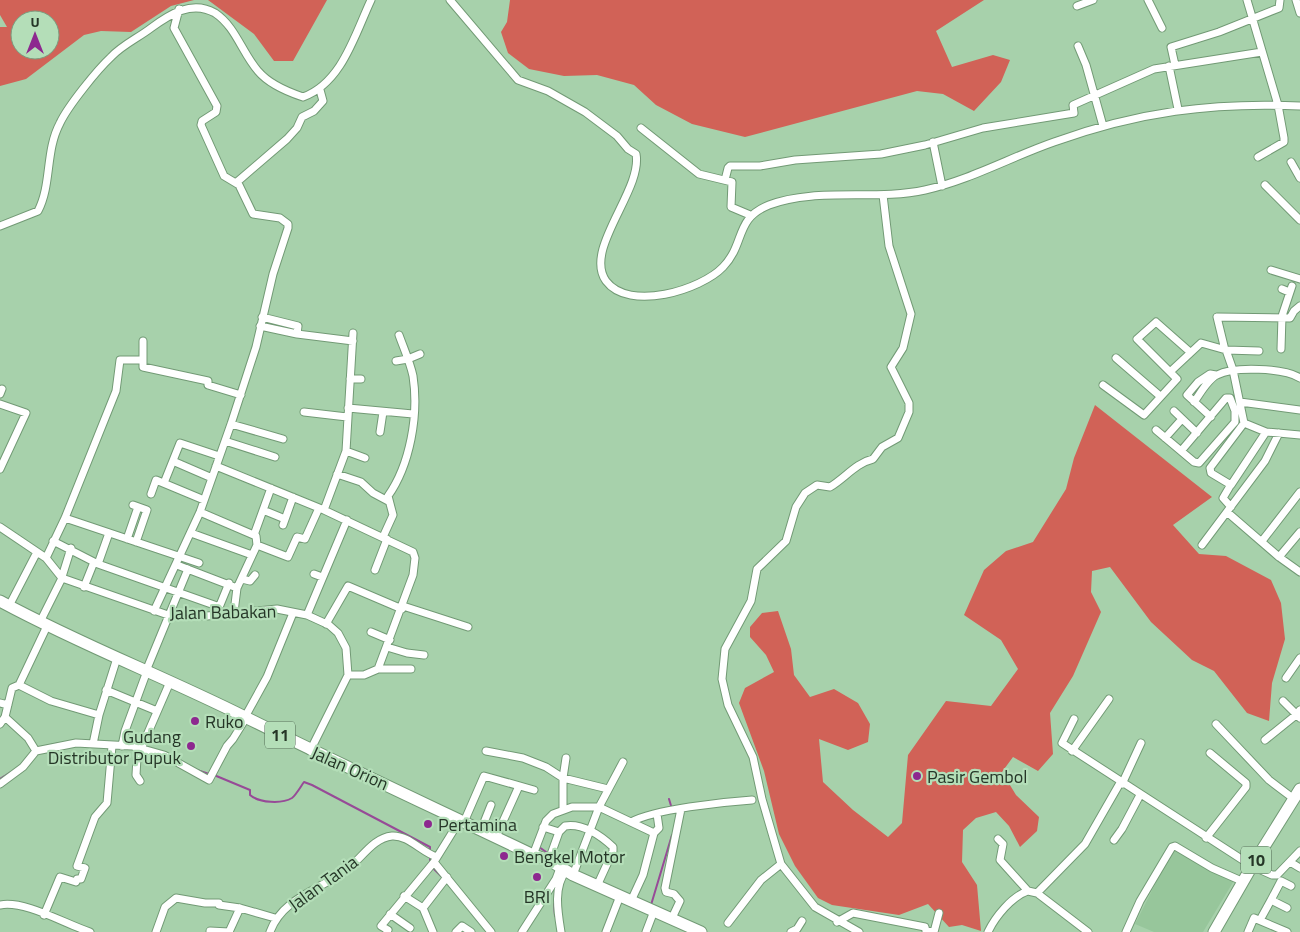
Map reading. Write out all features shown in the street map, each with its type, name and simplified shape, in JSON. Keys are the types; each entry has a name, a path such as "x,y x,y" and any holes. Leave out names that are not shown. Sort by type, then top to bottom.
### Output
{"highway":[{"name":"Jalan Orion","path":"5,604 533,855 550,860 565,871 652,911 672,918 693,930"},
{"name":"10","path":"1217,931 1252,866 1297,794"}],"street":[{"path":"0,226 38,210 44,198 47,168 56,130 60,121 92,78 111,56 179,9 196,6 207,8 217,13 235,34 259,72 289,92 303,97 320,90 338,69 372,0"},
{"path":"450,0 518,80 548,91 585,112 617,136 628,149 636,154 634,174 602,253 602,274 611,285 632,296 647,297 684,288 710,277 729,260 750,215 785,200 836,195 884,195 914,192 942,186 1057,140 1103,126 1178,109 1278,105 1300,106"},
{"path":"1077,6 1092,0"},
{"path":"1148,0 1162,28"},
{"path":"1247,0 1278,105 1284,142 1258,157"},
{"path":"1178,109 1171,47 1279,8 1280,0"},
{"path":"1296,0 1300,13"},
{"path":"154,610 177,565 200,512 232,424 260,326 272,274 288,228 288,224 280,218 253,214 237,182 224,176 201,125 202,121 216,112 218,106 174,28 179,9"},
{"path":"1078,46 1103,126"},
{"path":"725,180 730,166 760,166 818,158 881,154 983,128 1074,113 1073,105 1094,97 1144,72 1172,65 1262,52"},
{"path":"237,182 287,139 297,128 302,117 314,111 323,101 320,90"},
{"path":"641,128 700,174 733,183 731,207 750,215"},
{"path":"933,142 942,186"},
{"path":"1290,162 1300,178"},
{"path":"1265,185 1300,220"},
{"path":"858,932 838,922 809,902 802,889 781,864 762,799 753,756 726,700 722,679 724,655 728,643 751,601 757,569 786,541 796,507 804,494 817,485 830,487 850,474 862,461 873,459 882,447 898,438 908,418 909,403 891,367 903,348 911,311 889,246 884,195"},
{"path":"1271,270 1300,279"},
{"path":"1281,349 1282,316 1288,289"},
{"path":"1230,486 1212,474 1210,468 1244,423 1234,370 1225,350 1218,317 1282,316 1291,318 1294,311 1300,306"},
{"path":"262,317 298,326 297,334"},
{"path":"1103,385 1143,416 1176,380 1171,371 1137,339 1156,322 1190,352"},
{"path":"260,326 297,334 353,341"},
{"path":"257,545 288,557 297,537 305,539 322,509 346,451 353,333"},
{"path":"388,501 408,458 413,414 414,386 400,335"},
{"path":"143,341 143,367 208,381 208,385 241,395"},
{"path":"1171,371 1200,343 1225,350 1259,351"},
{"path":"396,361 420,354"},
{"path":"1116,358 1160,396"},
{"path":"46,558 65,518 116,391 120,360 142,360"},
{"path":"1211,417 1188,396 1188,392 1204,376 1234,370 1276,372 1300,378"},
{"path":"350,379 361,379"},
{"path":"1156,430 1196,464 1207,456 1235,422 1235,411 1230,398 1226,398 1181,451"},
{"path":"1240,402 1300,410"},
{"path":"0,404 26,413 0,468"},
{"path":"348,408 413,414"},
{"path":"1174,411 1197,433"},
{"path":"304,412 347,417"},
{"path":"380,432 383,412"},
{"path":"1165,438 1182,419"},
{"path":"1244,423 1266,432 1300,435"},
{"path":"232,424 283,439"},
{"path":"1266,432 1223,498 1229,509 1262,541 1279,557 1300,572"},
{"path":"1202,545 1265,461 1279,433"},
{"path":"225,441 275,457"},
{"path":"164,483 180,443 219,456"},
{"path":"346,451 365,458"},
{"path":"175,462 212,478"},
{"path":"216,466 322,509 412,551 415,556 413,575 389,644 378,669"},
{"path":"337,474 362,482 373,493 388,501 393,515 375,570"},
{"path":"151,494 156,480 204,500"},
{"path":"254,535 271,488"},
{"path":"1262,541 1300,492"},
{"path":"263,510 284,522 293,497"},
{"path":"127,539 136,506 147,510 136,542"},
{"path":"200,512 257,538 257,545 237,588 234,612"},
{"path":"65,518 199,563"},
{"path":"307,615 347,520"},
{"name":"Jalan Babakan","path":"0,527 46,558 61,580 168,615 207,616 234,612 277,610 307,615 338,632 348,658 348,675"},
{"path":"1279,557 1300,532"},
{"path":"84,587 109,533"},
{"path":"190,533 252,555"},
{"path":"53,541 71,548 96,563 219,606 229,584"},
{"path":"19,686 61,580 71,548"},
{"path":"5,604 36,553"},
{"path":"177,565 237,588"},
{"path":"122,744 146,671 188,569"},
{"path":"314,574 322,577"},
{"path":"242,580 250,581 255,575"},
{"path":"326,624 348,586 402,608 468,627"},
{"path":"0,784 23,767 35,750 57,745 93,743 112,746 122,744 141,746 176,761 210,780 227,746 233,739 267,677 293,612"},
{"path":"371,632 407,653 424,655"},
{"path":"93,743 106,690 117,658"},
{"path":"1286,678 1300,658"},
{"path":"310,750 348,675 364,675 378,669 411,669"},
{"path":"140,782 135,767 141,746 170,682"},
{"path":"35,750 28,738 2,720 12,688 19,686 51,701 99,715"},
{"path":"106,690 157,711"},
{"path":"1072,751 1109,699"},
{"path":"1265,740 1299,714 1282,701"},
{"path":"0,703 8,705"},
{"path":"1074,719 1061,741 1072,751 1252,866 1274,875 1281,873 1300,851"},
{"path":"1216,724 1269,780 1297,794"},
{"path":"1037,893 1085,844 1121,783 1141,743"},
{"path":"44,914 60,877 76,882 83,874 85,868 77,866 95,817 107,803 112,746"},
{"path":"486,751 536,762 563,778 608,789"},
{"path":"1206,838 1246,787 1246,783 1210,753"},
{"path":"563,810 563,778 566,758"},
{"path":"561,932 558,898 562,878 590,831 608,789 623,762"},
{"path":"387,932 388,930 381,926 462,821 484,776 534,790"},
{"path":"496,837 519,786"},
{"path":"1114,840 1126,823 1140,795"},
{"path":"631,822 657,814 752,800"},
{"path":"481,830 491,805"},
{"path":"533,855 543,827 553,814 584,806 600,807 654,833"},
{"path":"672,918 680,901 674,894 666,892 665,888 680,810"},
{"path":"606,932 625,898 643,874 654,833 660,825 657,814"},
{"path":"550,860 559,832 565,826 570,825 590,831 604,839 612,847 613,851 597,886"},
{"path":"543,827 559,832"},
{"name":"Jalan Tania","path":"270,932 275,918 306,892 347,870 363,853 385,838 397,837 432,859"},
{"path":"998,839 1003,844 1000,860 1028,891 1037,893 1088,932"},
{"path":"1126,932 1140,901 1172,847 1175,846 1244,882"},
{"path":"432,859 445,879 491,932"},
{"path":"1290,862 1300,868"},
{"path":"728,923 762,880 781,864"},
{"path":"522,932 556,878 565,871"},
{"path":"423,908 445,879"},
{"path":"1260,920 1281,881 1291,886"},
{"path":"988,932 991,925 1013,901 1028,891"},
{"path":"404,896 423,908 433,932"},
{"path":"156,932 165,907 176,898 205,903 219,902 219,905 240,908 275,918"},
{"path":"1271,900 1287,908"},
{"path":"0,905 11,904 44,914 66,928 90,932"},
{"path":"210,931 229,932 240,908"},
{"path":"646,932 652,911"},
{"path":"838,922 853,913 925,927 926,931 934,932 939,913"},
{"path":"390,914 410,928"},
{"path":"1248,932 1254,918 1287,932"},
{"path":"791,932 797,929 802,921"},
{"path":"456,932 462,926 471,932"}],"shaded area":[{"path":"0,0 194,0 171,6 131,32 101,31 84,35 60,53 60,10 10,10 10,60 51,60 26,79 0,86 0,27 7,27 0,15"},
{"path":"208,0 327,0 293,61 274,61 254,34"},
{"path":"510,0 984,0 936,31 952,67 993,55 1010,60 1001,82 974,111 943,94 917,91 745,137 692,124 656,105 634,85 597,75 564,76 529,69 508,53 501,32 507,22"},
{"path":"1095,405 1212,497 1173,525 1199,554 1226,556 1271,580 1281,603 1285,639 1272,683 1269,721 1247,713 1214,671 1192,660 1151,622 1110,567 1092,571 1091,592 1101,612 1073,676 1050,713 1053,754 1038,771 1013,757 1002,772 1016,795 1039,817 1037,831 1020,847 1009,826 996,812 976,818 963,830 962,862 977,885 981,931 962,925 949,927 928,904 899,915 832,905 818,898 795,866 779,834 764,771 739,703 745,688 774,672 766,655 750,637 750,627 762,613 778,611 791,649 794,675 810,697 834,689 858,703 870,724 868,742 848,750 819,739 823,782 853,810 888,837 902,823 908,755 946,701 991,706 1018,669 1001,640 964,615 984,570 1006,551 1033,542 1066,489 1074,458"},
{"path":"1175,845 1235,879 1203,932 1154,932 1135,924"}],"waterway":[{"path":"41,747 60,743"},
{"path":"197,770 209,774"},
{"path":"0,779 11,772"},
{"path":"214,775 250,790 250,795 254,798 271,802 292,798 304,782 312,785 430,847 430,862"},
{"path":"669,799 672,809"},
{"path":"584,804 594,804"},
{"path":"651,905 672,835"},
{"path":"539,847 549,854"},
{"path":"432,867 444,879"},
{"path":"554,904 555,916"}],"place":[{"name":"Ruko","path":"195,721"},
{"name":"Gudang Distributor Pupuk","path":"191,746"},
{"name":"Pasir Gembol","path":"917,776"},
{"name":"Pertamina","path":"428,824"},
{"name":"Bengkel Motor","path":"504,856"},
{"name":"BRI","path":"537,877"}]}
